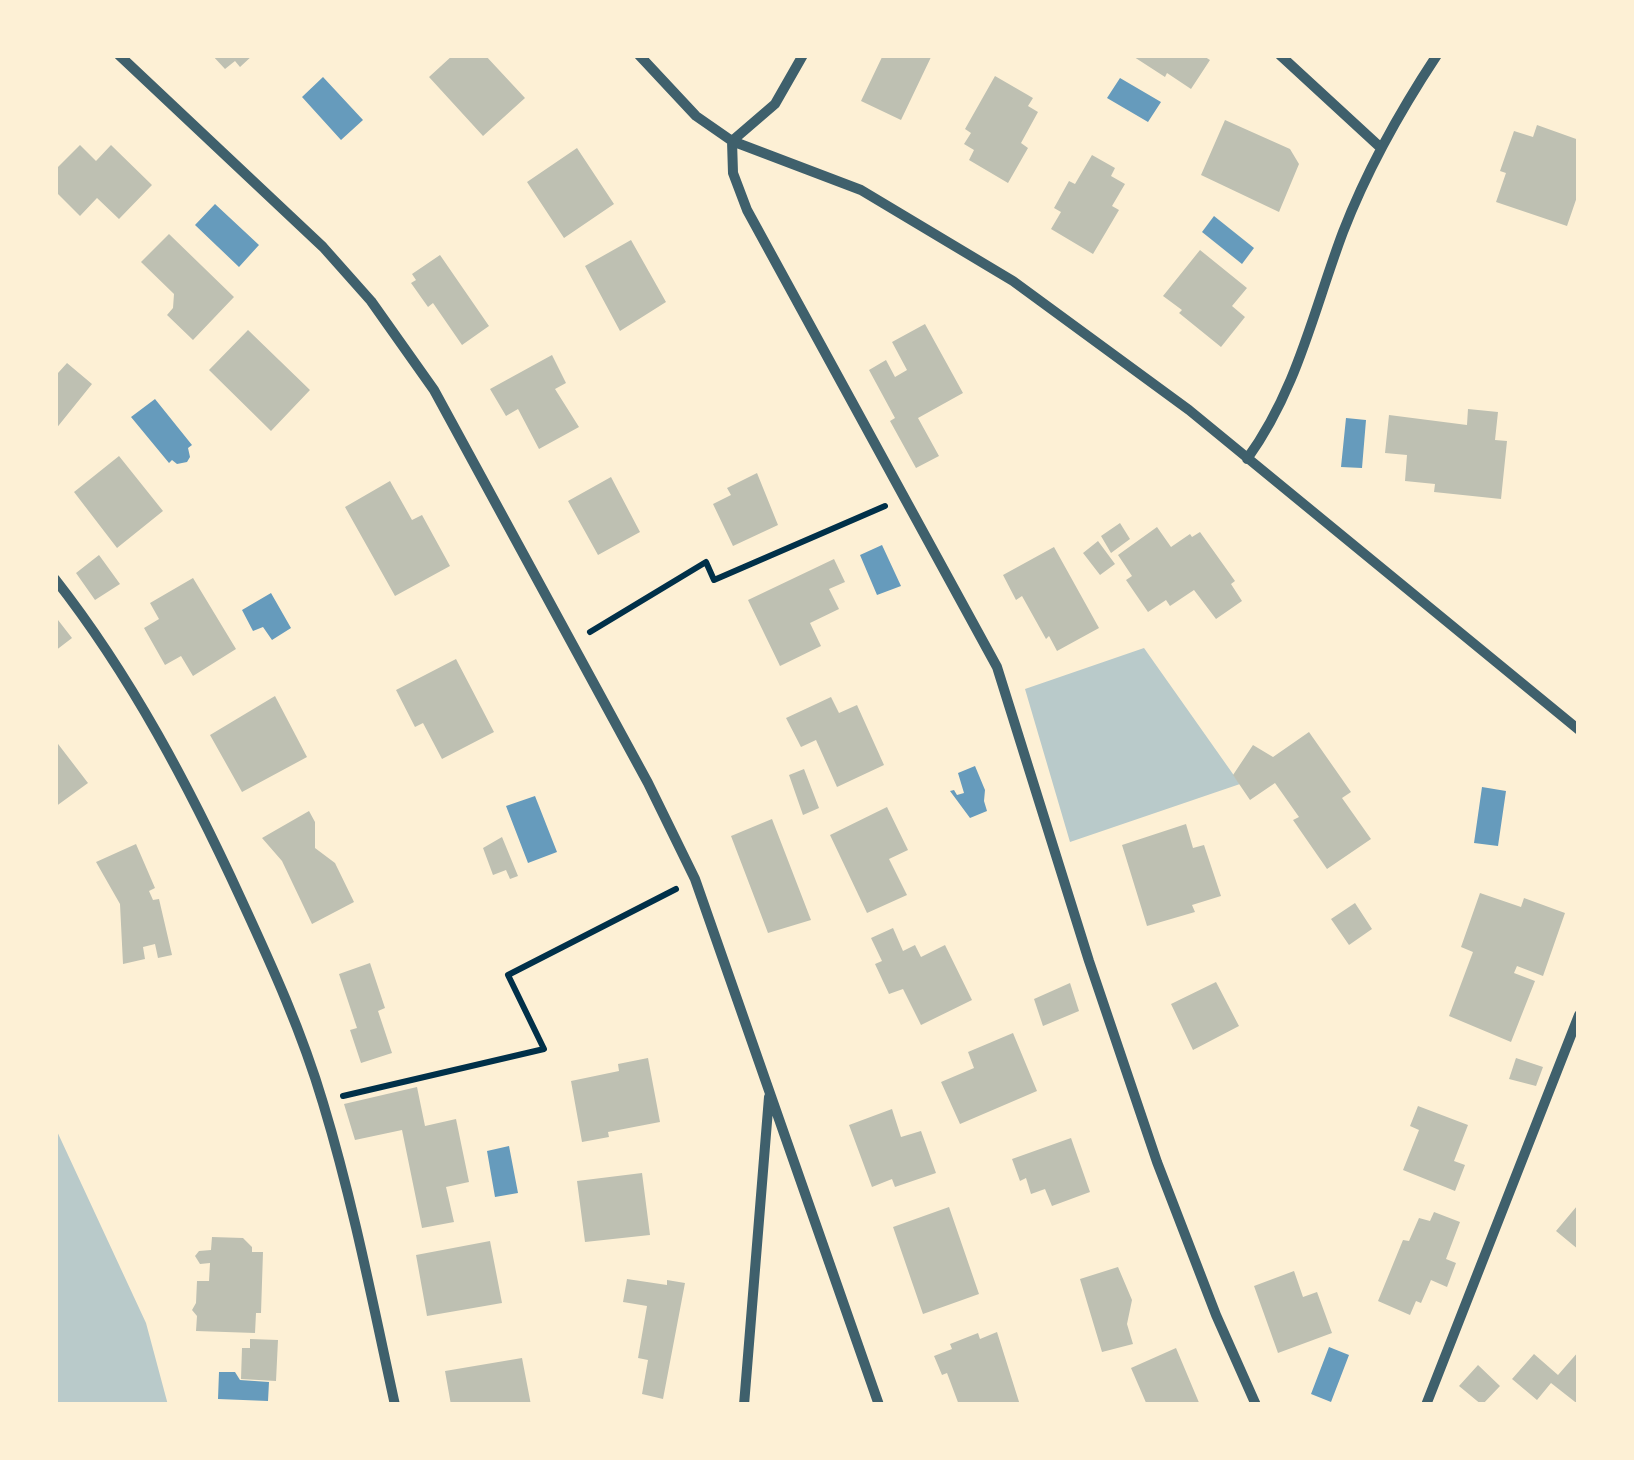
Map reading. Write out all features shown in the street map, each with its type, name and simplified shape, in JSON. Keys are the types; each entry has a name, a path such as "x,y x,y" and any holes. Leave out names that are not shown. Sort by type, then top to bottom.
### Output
{"street":[{"path":"120,55 323,247 370,301 434,390 648,783 695,879 879,1405"},
{"path":"639,55 696,116 732,141 861,190 1026,290 1189,410 1579,730"},
{"path":"732,141 775,104 803,55"},
{"path":"1280,55 1380,148"},
{"path":"1247,460 1273,424 1345,228 1380,148 1437,55"},
{"path":"732,141 733,173 747,210 1005,688 1088,961 1157,1162 1216,1315 1256,1405"},
{"path":"55,579 88,621 152,726 212,836 292,1010 350,1202 395,1405"},
{"path":"1426,1405 1579,1015"},
{"path":"744,1405 769,1094"}],"path":[{"path":"573,643 706,562 714,580 904,497"},
{"path":"322,1101 544,1049 508,975 695,879"}],"shaded area":[{"path":"1144,648 1240,784 1070,842 1025,689"},
{"path":"55,1127 146,1323 168,1405 55,1405"}],"water":[{"path":"323,77 363,120 341,140 302,97"},
{"path":"1120,78 1161,102 1148,122 1107,98"},
{"path":"215,204 259,245 239,267 195,225"},
{"path":"1214,216 1254,248 1242,264 1202,232"},
{"path":"155,399 192,445 187,462 169,463 131,417"},
{"path":"1346,418 1366,420 1362,468 1341,467"},
{"path":"882,545 901,586 877,595 860,555"},
{"path":"271,593 291,628 272,640 263,627 253,631 242,610"},
{"path":"975,766 985,790 987,811 970,818 950,791 964,793 958,773"},
{"path":"1482,787 1506,791 1498,846 1474,843"},
{"path":"535,796 557,852 528,863 506,806"},
{"path":"509,1146 518,1193 495,1197 487,1151"},
{"path":"1329,1347 1349,1355 1331,1402 1311,1394"},
{"path":"219,1372 235,1372 240,1380 269,1382 268,1401 218,1399"}],"building":[{"path":"212,55 253,55 240,67 235,61 225,69"},
{"path":"453,55 485,55 525,98 483,136 429,77"},
{"path":"883,55 932,55 901,120 861,101"},
{"path":"1131,55 1202,55 1210,60 1191,89"},
{"path":"995,76 1033,98 1028,106 1038,112 1021,143 1028,148 1008,183 969,160 974,150 964,144 971,133 965,129"},
{"path":"1225,120 1290,149 1299,164 1279,212 1201,175"},
{"path":"1537,125 1579,140 1579,191 1567,226 1496,202 1506,173 1500,171 1514,131 1533,137"},
{"path":"80,145 96,161 111,145 152,185 119,219 97,198 80,216 55,191 55,170"},
{"path":"577,148 614,204 564,238 527,182"},
{"path":"1092,155 1115,168 1111,176 1125,184 1112,206 1119,210 1093,254 1051,229 1061,212 1054,208 1069,181 1075,184"},
{"path":"169,234 234,297 193,340 167,315 173,308 174,294 141,262"},
{"path":"631,240 666,302 620,331 585,266"},
{"path":"1200,250 1247,288 1232,306 1245,317 1221,347 1163,296"},
{"path":"440,255 489,326 462,345 433,303 428,307 411,283 416,280 412,274"},
{"path":"925,324 963,393 918,418 939,456 916,468 890,421 895,418 869,370 886,360 895,377 907,370 892,342"},
{"path":"248,330 310,390 271,431 209,370"},
{"path":"552,355 566,383 555,389 579,427 539,449 518,409 506,416 490,389"},
{"path":"67,363 92,384 55,430 55,371 58,373"},
{"path":"1468,409 1498,412 1495,440 1507,441 1501,499 1434,492 1435,484 1405,481 1407,455 1385,453 1389,415 1467,425"},
{"path":"119,456 163,511 117,548 74,492"},
{"path":"757,473 778,525 733,546 713,504 731,495 727,488"},
{"path":"611,477 640,532 598,555 568,501"},
{"path":"390,481 412,520 422,515 450,566 395,596 345,507"},
{"path":"1120,523 1130,539 1111,553 1101,536"},
{"path":"1157,527 1171,547 1200,532 1235,581 1231,584 1242,601 1216,619 1194,590 1170,606 1166,600 1148,612 1126,580 1132,576 1118,555"},
{"path":"1098,541 1115,564 1100,575 1083,553"},
{"path":"1054,547 1099,628 1057,651 1022,596 1016,600 1003,575"},
{"path":"99,555 120,584 95,600 76,573"},
{"path":"834,559 845,582 829,589 839,609 810,623 821,646 780,666 748,600"},
{"path":"193,578 236,649 193,676 181,656 165,665 144,628 159,619 150,603"},
{"path":"58,620 72,638 55,651 55,622"},
{"path":"456,659 494,732 442,759 423,723 415,727 396,690"},
{"path":"275,696 307,757 242,792 210,735"},
{"path":"831,697 839,713 857,705 884,765 837,787 816,740 801,747 786,718"},
{"path":"1309,732 1351,792 1342,798 1371,839 1327,869 1293,820 1299,817 1275,783 1250,800 1233,775 1253,745 1273,757"},
{"path":"55,740 88,783 55,807"},
{"path":"804,769 819,808 803,815 789,775"},
{"path":"887,807 908,850 889,859 907,895 867,913 830,835"},
{"path":"309,811 315,822 315,848 335,863 354,902 312,924 282,861 262,838"},
{"path":"772,819 811,920 768,933 731,836"},
{"path":"1186,824 1193,848 1204,845 1221,896 1192,905 1195,912 1147,926 1122,845"},
{"path":"502,837 518,876 510,879 506,870 493,875 483,848"},
{"path":"136,844 155,888 149,891 153,900 159,899 172,955 158,958 155,944 143,947 145,959 123,964 120,904 96,862"},
{"path":"1480,893 1521,907 1524,898 1565,913 1543,976 1517,966 1514,973 1535,981 1511,1042 1449,1016 1473,952 1461,947"},
{"path":"1355,903 1372,929 1349,945 1331,919"},
{"path":"893,928 903,951 915,945 921,957 945,945 972,1000 921,1025 903,989 889,994 875,964 882,961 871,938"},
{"path":"370,963 385,1008 378,1011 392,1053 361,1063 350,1030 357,1028 339,974"},
{"path":"1216,982 1239,1026 1193,1050 1171,1004"},
{"path":"1070,983 1079,1011 1043,1026 1034,999"},
{"path":"1013,1033 1037,1091 960,1124 941,1082 974,1068 968,1052"},
{"path":"648,1058 660,1122 608,1132 609,1137 582,1142 571,1081 619,1071 618,1064"},
{"path":"1516,1058 1543,1067 1536,1086 1509,1079"},
{"path":"417,1087 425,1126 456,1119 469,1182 446,1187 454,1222 422,1228 402,1130 355,1140 344,1104"},
{"path":"1418,1106 1468,1125 1454,1161 1465,1165 1455,1191 1403,1170 1419,1130 1410,1126"},
{"path":"892,1109 901,1137 921,1131 936,1173 895,1187 892,1179 872,1187 849,1125"},
{"path":"1071,1138 1090,1192 1052,1206 1045,1189 1031,1194 1026,1178 1020,1181 1012,1159"},
{"path":"642,1173 650,1235 585,1242 577,1181"},
{"path":"949,1207 979,1294 923,1314 893,1227"},
{"path":"1579,1208 1579,1250 1556,1231"},
{"path":"1434,1212 1460,1222 1446,1259 1456,1263 1447,1287 1431,1280 1421,1303 1416,1301 1410,1315 1378,1301 1403,1240 1409,1241 1419,1218 1430,1221"},
{"path":"212,1237 243,1238 252,1252 263,1252 261,1313 256,1313 255,1333 196,1331 197,1316 192,1310 197,1281 209,1281 210,1263 200,1264 195,1256 199,1251 211,1250"},
{"path":"490,1241 502,1303 427,1316 416,1255"},
{"path":"1118,1267 1132,1300 1127,1324 1133,1344 1102,1352 1080,1279"},
{"path":"1294,1271 1303,1297 1317,1292 1332,1333 1278,1353 1254,1286"},
{"path":"627,1279 667,1285 667,1280 685,1283 663,1399 642,1394 648,1360 638,1358 647,1306 623,1302"},
{"path":"997,1332 1020,1405 959,1405 947,1373 942,1375 934,1356 952,1349 950,1344 978,1333 980,1339"},
{"path":"250,1339 278,1340 276,1381 241,1379 242,1348 250,1348"},
{"path":"1176,1348 1200,1405 1147,1405 1131,1368"},
{"path":"1579,1351 1579,1405 1551,1383 1537,1400 1512,1379 1534,1354 1558,1375"},
{"path":"522,1358 531,1405 451,1405 445,1371"},
{"path":"1478,1365 1500,1386 1482,1405 1459,1386"}]}
